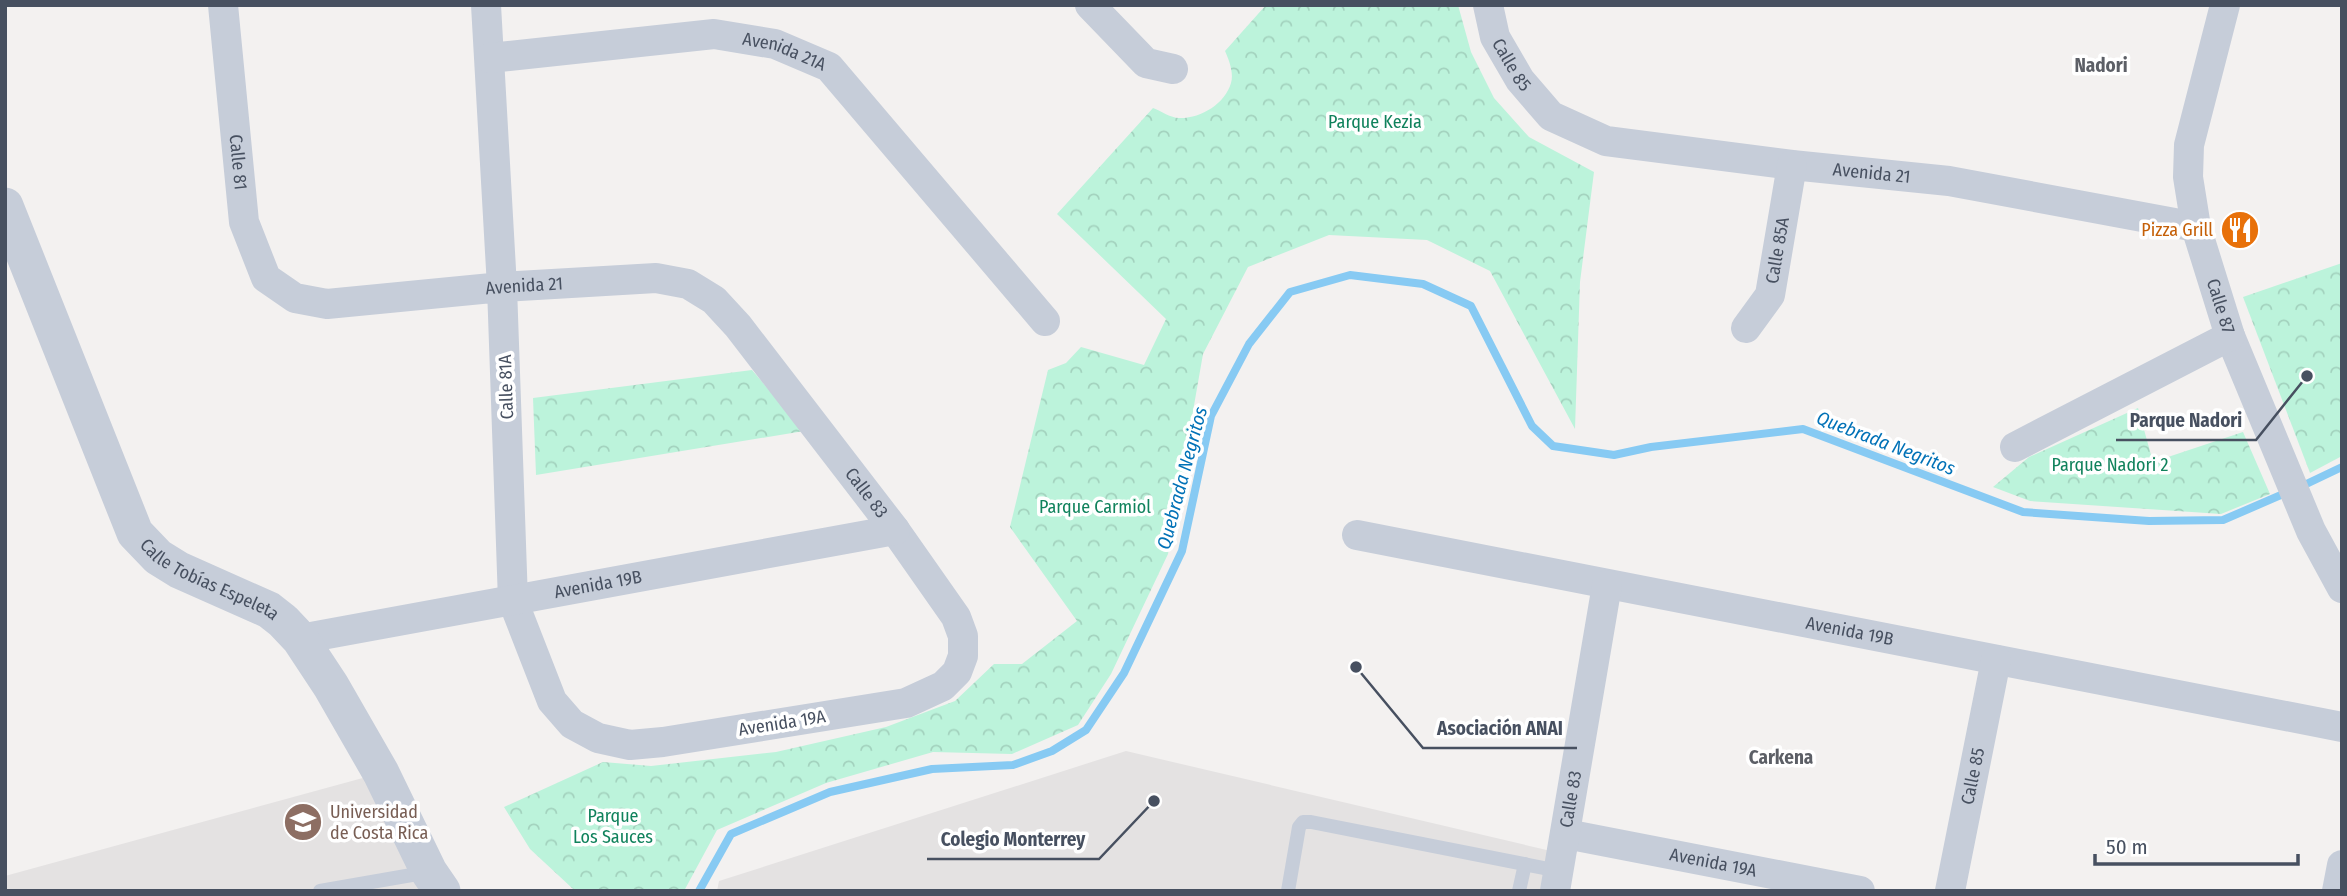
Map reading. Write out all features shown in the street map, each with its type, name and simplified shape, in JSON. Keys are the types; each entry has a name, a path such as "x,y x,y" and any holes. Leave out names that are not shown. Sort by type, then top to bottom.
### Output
{"street":[{"name":"Calle 81","path":"223,5 244,222 266,278 295,298"},
{"name":"Calle 81A","path":"486,5 502,287 513,601 552,701 572,724 598,738"},
{"path":"1090,5 1146,63 1173,69"},
{"name":"Calle 85","path":"1489,5 1495,37 1520,80 1551,116"},
{"name":"Calle 87","path":"2225,5 2189,145 2189,177 2196,227 2230,336 2311,531 2342,588"},
{"name":"Avenida 21A","path":"490,58 714,34 775,44 829,67 1045,321"},
{"name":"Avenida 21","path":"1551,116 1606,141 1793,165 1949,181 2196,227"},
{"name":"Calle 85A","path":"1746,328 1770,295 1793,165"},
{"name":"Calle Tobías Espeleta","path":"5,206 135,533 158,557 179,570 270,610 300,639 331,686 374,762 436,881"},
{"name":"Avenida 21","path":"295,298 327,304 502,287 656,278 688,284 714,300 738,326"},
{"name":"Calle 83","path":"738,326 895,530 956,617 963,636 963,656 957,672"},
{"path":"2015,447 2230,336"},
{"name":"Avenida 19B","path":"300,639 895,530"},
{"name":"Avenida 19B","path":"1357,535 2342,727"},
{"name":"Calle 83","path":"1557,881 1607,585"},
{"name":"Calle 85","path":"1950,891 1996,660"},
{"name":"Avenida 19A","path":"598,738 630,745 663,742 906,703 925,696 957,672"},
{"name":"Avenida 19A","path":"1566,834 1860,891"},
{"path":"2337,891 2342,865"}],"lane":[{"path":"1288,891 1299,827 1303,822 1525,864 1557,881"},
{"path":"1519,891 1525,864"},
{"path":"320,891 436,881"}],"shaded area":[{"path":"1126,751 1551,851 1543,891 717,891 719,881"},
{"name":"Universidad de Costa Rica","path":"381,773 442,891 5,891 5,876"}],"green space":[{"path":"1266,5 1458,5 1471,52 1494,98 1529,137 1594,172 1580,282 1575,429 1490,271 1427,240 1329,235 1248,267 1203,354 1168,554 1111,674 1078,725 1012,754 933,752 826,783 717,830 684,891 577,891 572,888 530,849 504,807 603,762 651,766 776,752 886,727 955,701 994,664 1022,664 1077,621 1010,527 1048,370 1066,363 1081,347 1144,365 1166,319 1057,214 1153,108 1173,117 1187,118 1203,113 1217,104 1228,91 1232,79 1225,51"},
{"path":"2342,263 2342,456 2310,473 2243,297"},
{"path":"752,370 804,431 536,475 533,398"},
{"name":"Parque Nadori 2","path":"2138,408 2153,462 2243,432 2270,494 2221,514 2030,501 1993,487 2029,457"}],"waterway":[{"name":"Quebrada Negritos","path":"699,891 731,834 830,792 932,769 1013,765 1052,751 1086,730 1124,673 1182,551 1211,416 1249,344 1290,292 1350,275 1423,284 1471,306 1532,426 1553,446 1614,455 1651,447 1803,429 2023,512 2149,521 2223,520 2288,492"},
{"name":"Quebrada Negritos","path":"2300,487 2342,467"}],"place":[{"name":"Pizza Grill","path":"2240,230"},
{"name":"Parque Nadori","path":"2307,376"},
{"name":"Asociación ANAI","path":"1356,667"},
{"name":"Colegio Monterrey","path":"1154,801"},
{"name":"Universidad de Costa Rica","path":"303,822"}],"district":[{"name":"Nadori","path":"2101,65"},
{"name":"Carkena","path":"1781,757"}],"park label":[{"name":"Parque Kezia","path":"1375,122"},
{"name":"Parque Carmiol","path":"1095,507"},
{"name":"Parque Los Sauces","path":"613,826"}]}
